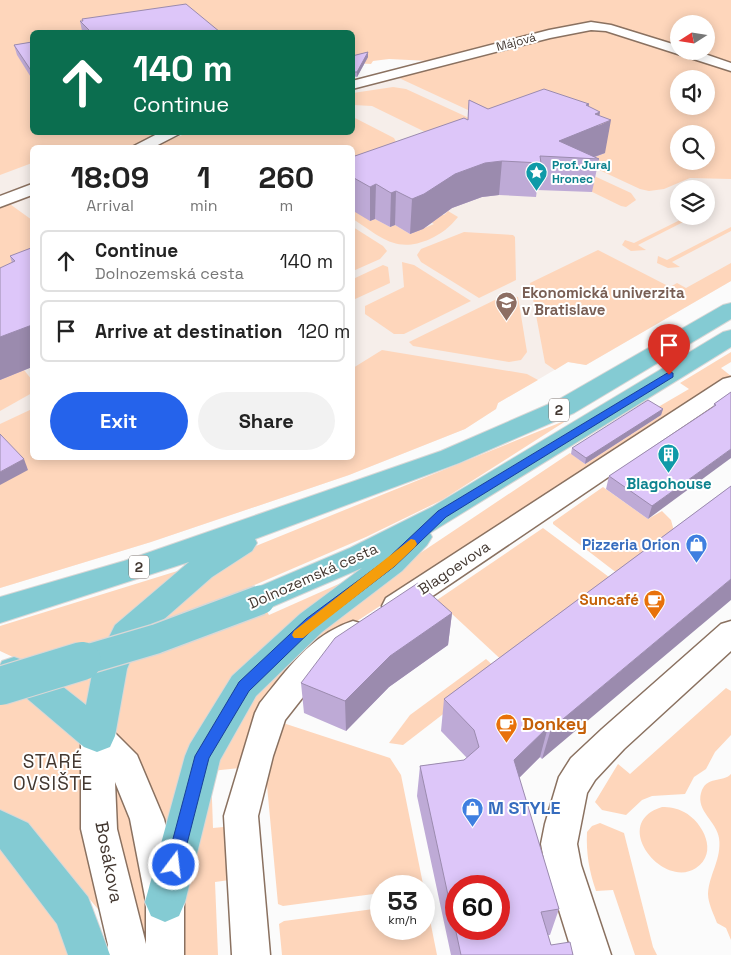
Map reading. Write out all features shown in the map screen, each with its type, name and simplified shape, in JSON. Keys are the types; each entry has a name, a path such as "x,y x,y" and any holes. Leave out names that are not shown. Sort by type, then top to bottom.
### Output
{"main road":[{"name":"2","path":"0,610 129,571 450,457 531,423 596,389 731,310"},
{"name":"Dolnozemská cesta","path":"0,686 156,639 260,600 361,556 442,514 731,337"},
{"path":"165,902 202,756 244,686 311,623 391,563 442,514"},
{"path":"0,666 22,674 97,736 110,669 126,634 201,569 276,520"},
{"path":"0,829 14,836 73,912 89,955"}],"street":[{"name":"Májová","path":"355,84 549,34 591,26 607,28 670,48"},
{"name":"Májová","path":"711,60 731,66"},
{"path":"145,145 169,135"},
{"path":"0,202 30,190"},
{"name":"Blagoevova","path":"251,955 241,816 271,713 318,655 408,599 731,384"},
{"path":"592,955 563,865 559,844 571,788 583,769 613,739 731,634"},
{"path":"97,736 125,766 147,819 165,902 165,955"},
{"name":"Bosákova","path":"97,736 99,829 127,946 127,955"}],"shaded area":[{"path":"0,0 731,0 731,179 690,178 685,180 670,180 670,186 664,189 649,191 640,189 582,162 605,153 513,131 399,78 404,73 429,61 389,59 373,61 371,64 355,63 355,30 30,30 30,135 161,135 133,145 30,145 30,164 0,175"},
{"name":"Ekonomická univerzita v Bratislave","path":"404,73 692,125 670,125 670,170 715,170 715,129 731,132 731,281 586,365 568,362 498,403 496,409 465,429 349,475 151,542 0,588 0,150 30,155 30,460 355,460 355,145 319,145 209,135 355,135 355,85"},
{"path":"393,87 406,89 504,134 462,150 372,106 355,105 355,93"},
{"path":"355,118 394,138 397,144 355,161 355,145 157,145 182,135 355,135"},
{"path":"566,163 631,193 636,200 626,207 621,206 545,169"},
{"path":"7,202 30,219 30,277 0,288 0,205"},
{"path":"355,208 370,221 375,219 390,227 395,225 410,234 434,224 424,218 425,214 444,215 448,211 458,217 438,235 418,243 398,244 381,237 355,220"},
{"path":"670,225 677,225 638,245 646,250 631,251 622,245 625,240 634,243"},
{"path":"731,227 731,231 672,262 680,267 668,268 657,263 658,256 667,260"},
{"path":"355,228 383,246 387,251 380,259 355,270"},
{"path":"464,232 513,235 515,237 516,280 479,298 421,262 417,255 421,249"},
{"path":"598,250 670,287 677,283 686,288 731,263 731,281 586,365 568,362 555,370 545,363 530,283"},
{"path":"402,262 414,265 471,301 404,334 394,334 365,314 365,306 404,287"},
{"path":"383,265 388,267 390,283 355,299 355,278"},
{"path":"505,295 518,297 527,352 521,360 509,362 413,346 409,342"},
{"path":"382,350 527,374 538,380 498,403 496,409 465,429 349,475 151,542 0,588 0,424 30,410 30,460 355,460 355,367"},
{"path":"731,352 731,362 721,368 731,376 319,646 280,684 253,729 244,765 240,768 211,771 213,828 234,826 237,879 215,882 218,955 182,955 184,858 187,834 205,770 250,692 286,652 365,590 570,453 585,464 661,415 653,410 689,389 680,383"},
{"path":"24,370 30,378 30,394 0,411 0,380"},
{"path":"569,419 442,500 366,537 252,586 269,615 377,567 278,640 168,847 111,734 119,674 145,625 236,554"},
{"path":"603,487 648,519 662,511 671,520 674,531 622,577 553,524 553,522"},
{"path":"543,528 617,583 508,666 437,600"},
{"path":"187,568 87,706 43,671 0,651 0,626"},
{"path":"486,659 499,671 403,745 389,743 410,715"},
{"path":"0,676 80,739 82,802 107,920 43,843 0,818"},
{"path":"726,688 731,691 731,735 715,752 706,769 694,777 685,794 652,796 642,800 626,815 602,810 595,802 618,764 630,774"},
{"path":"280,722 390,758 401,775 421,875 370,875 370,894 283,906 278,904 265,764"},
{"path":"731,774 731,940 726,928 717,923 709,901 709,887 719,853 719,838 715,827 701,805 700,799 703,787 711,781 728,777"},
{"path":"115,777 134,816 150,889 148,955 139,955 137,907 112,824 107,790"},
{"path":"662,807 684,812 702,830 706,838 706,854 703,862 696,868 683,872 669,870 657,863 647,852 641,839 640,826 647,815"},
{"path":"600,823 624,833 653,947 657,955 635,955 613,890 596,891 588,862 587,832 592,826"},
{"path":"0,850 33,876 73,955 0,955"},
{"path":"370,909 370,940 434,940 437,955 282,955 279,924 284,921"}],"building":[{"path":"186,4 218,30 89,30 80,21 83,21 82,19"},
{"path":"30,42 30,69 14,45"},
{"path":"368,52 357,72 355,72 355,55"},
{"path":"544,89 589,104 586,105 600,112 595,114 611,120 559,141 599,159 540,156 541,163 502,161 485,163 455,174 424,194 412,199 396,191 391,193 376,184 370,187 355,179 355,156 464,118 468,120 469,100 488,109"},
{"path":"30,248 30,326 0,337 0,268 15,261 10,256"},
{"name":"Blagohouse","path":"731,392 731,449 652,506 609,476 716,405 714,404"},
{"path":"648,400 663,409 586,458 572,448"},
{"path":"0,434 24,459 0,472"},
{"path":"731,486 731,579 551,729 548,727 514,760 559,909 541,912 551,945 570,942 573,955 461,955 458,940 510,940 510,875 445,875 445,881 420,766 464,760 479,747 474,730 444,699"},
{"path":"418,583 452,613 390,656 345,701 301,683 335,638"}],"slow traffic":[{"path":"299,635 311,623 391,563 411,544"}],"place":[{"name":"Prof. Juraj Hronec","path":"536,191"},
{"name":"Ekonomická univerzita v Bratislave","path":"506,321"},
{"name":"Blagohouse","path":"669,474"},
{"name":"Pizzeria Orion","path":"696,564"},
{"name":"Suncafé","path":"655,619"},
{"name":"Donkey","path":"506,743"},
{"name":"M STYLE","path":"472,827"}],"district":[{"name":"STARÉ OVSIŠTE","path":"53,772"}],"route":[{"path":"174,865 202,756 244,686 311,623 391,563 442,514 669,375"}]}
